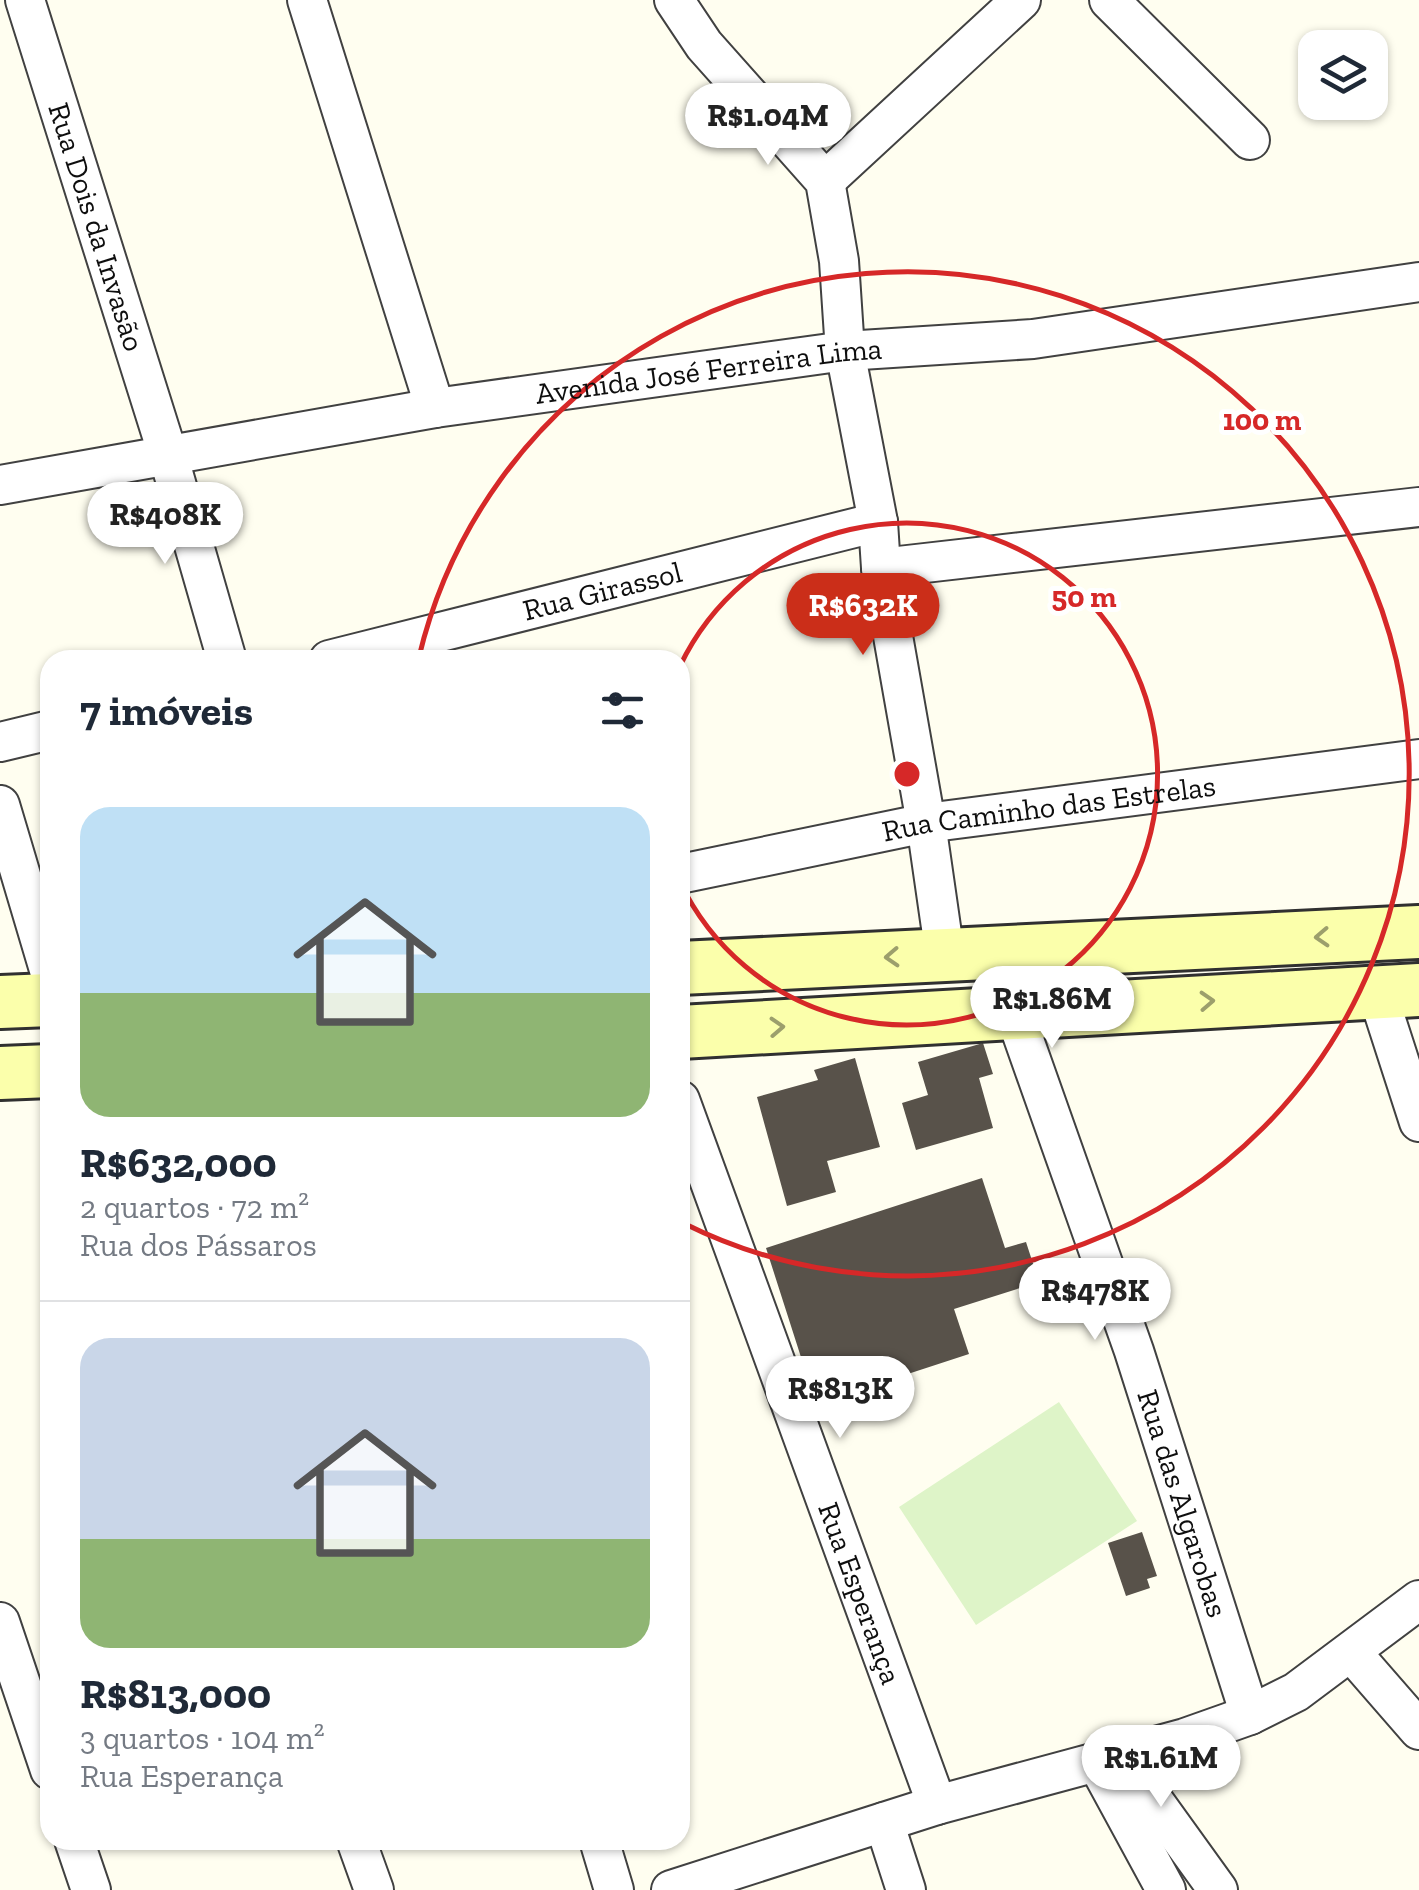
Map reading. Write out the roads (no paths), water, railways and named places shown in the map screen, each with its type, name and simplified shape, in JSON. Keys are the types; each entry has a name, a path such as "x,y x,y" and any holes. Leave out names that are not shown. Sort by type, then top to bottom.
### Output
{"street":[{"name":"Rua Dois da Invasão","path":"25,0 168,455 224,650"},
{"path":"308,0 435,408"},
{"path":"685,5 704,46 825,182 1022,0"},
{"path":"1109,0 1250,140"},
{"name":"Rua das Algarobas","path":"825,182 839,261 846,350 926,824 969,955 1012,1012 1134,1352 1250,1715"},
{"name":"Avenida José Ferreira Lima","path":"0,485 435,408 846,350 1032,339 1419,282"},
{"path":"881,568 1419,507"},
{"name":"Rua Girassol","path":"369,650 878,522"},
{"path":"0,742 40,732"},
{"name":"Rua Caminho das Estrelas","path":"690,872 926,824 1419,759"},
{"path":"0,805 40,940"},
{"path":"690,968 1419,932"},
{"path":"690,1031 1398,991 1419,1122"},
{"path":"0,1002 40,1000"},
{"path":"0,1073 40,1071"},
{"name":"Rua Esperança","path":"690,1128 936,1805"},
{"path":"671,1890 936,1805 1185,1738 1250,1715 1296,1692 1419,1600"},
{"path":"0,1622 40,1740"},
{"path":"1352,1653 1419,1730"},
{"path":"1108,1759 1166,1890"},
{"path":"1108,1759 1218,1890"},
{"path":"884,1822 906,1890"},
{"path":"77,1850 91,1890"},
{"path":"360,1850 374,1890"},
{"path":"602,1850 614,1890"}]}
